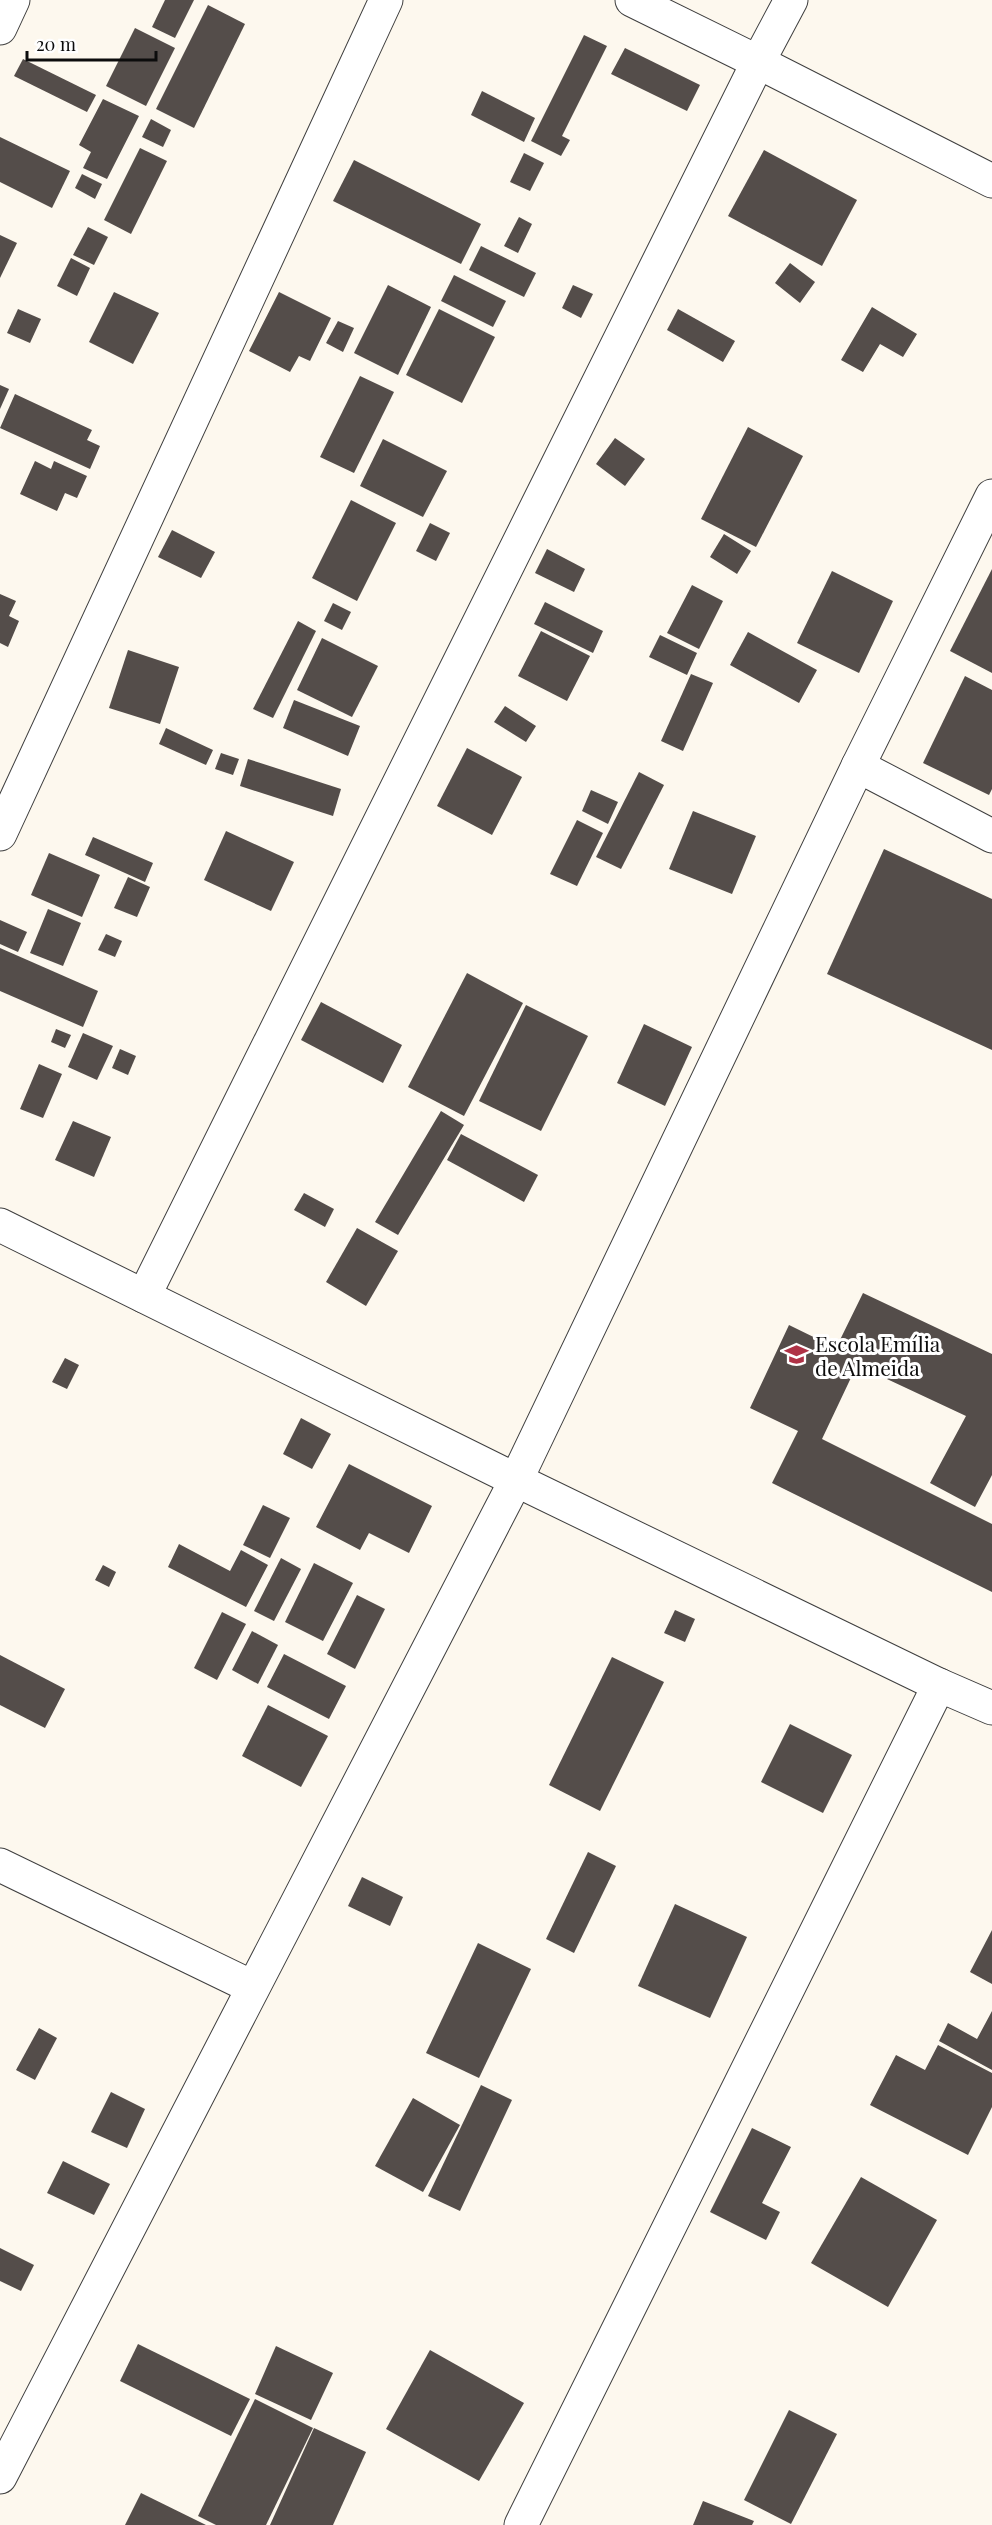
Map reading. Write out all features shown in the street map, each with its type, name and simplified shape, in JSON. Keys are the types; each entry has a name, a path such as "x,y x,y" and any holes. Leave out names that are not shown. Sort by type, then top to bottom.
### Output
{"street":[{"path":"0,28 13,0"},
{"path":"0,834 386,0"},
{"path":"632,0 992,181"},
{"path":"144,1296 791,0"},
{"path":"0,2477 516,1480 858,766 992,496"},
{"path":"858,766 992,836"},
{"path":"0,1225 516,1480 939,1685 992,1708"},
{"path":"521,2525 939,1685"},
{"path":"0,1865 252,1987"}],"building":[{"path":"165,0 194,0 175,38 152,27"},
{"path":"208,5 245,24 194,128 156,109"},
{"path":"135,28 175,48 146,106 106,86"},
{"path":"584,35 607,46 562,136 570,140 561,156 531,141"},
{"path":"625,48 700,85 687,111 611,74"},
{"path":"23,59 96,95 87,112 14,76"},
{"path":"482,91 535,118 524,142 471,115"},
{"path":"103,99 139,116 107,179 83,168 91,152 79,145"},
{"path":"151,119 171,130 163,147 142,137"},
{"path":"0,137 70,171 52,208 0,182"},
{"path":"140,148 167,161 131,234 104,220"},
{"path":"764,150 857,200 822,266 728,216"},
{"path":"524,153 544,163 530,191 510,182"},
{"path":"354,160 481,224 461,264 333,201"},
{"path":"82,174 102,184 95,199 75,188"},
{"path":"519,217 532,224 518,253 504,246"},
{"path":"88,227 108,237 94,265 73,255"},
{"path":"0,235 17,243 0,278"},
{"path":"481,246 536,273 524,297 469,270"},
{"path":"71,258 90,268 77,296 57,286"},
{"path":"790,263 815,282 800,303 775,283"},
{"path":"454,275 506,301 493,327 441,301"},
{"path":"388,285 431,307 398,375 354,353"},
{"path":"573,285 593,294 581,318 562,308"},
{"path":"114,292 159,313 133,364 89,342"},
{"path":"279,292 331,318 310,361 299,356 290,372 249,351"},
{"path":"872,307 917,334 903,357 880,344 863,372 841,360"},
{"path":"18,309 41,319 30,343 7,333"},
{"path":"439,309 495,337 462,403 406,375"},
{"path":"678,309 735,341 723,362 667,330"},
{"path":"338,321 354,328 343,352 326,343"},
{"path":"360,376 394,392 354,473 320,457"},
{"path":"0,385 9,389 0,409"},
{"path":"15,394 92,430 87,440 100,446 90,469 0,428"},
{"path":"748,427 803,456 756,547 701,519"},
{"path":"615,438 645,459 625,486 596,464"},
{"path":"383,439 447,471 423,517 360,486"},
{"path":"35,461 51,469 54,461 87,476 77,498 65,493 57,511 20,494"},
{"path":"351,500 396,523 357,601 312,578"},
{"path":"430,523 450,533 436,561 416,551"},
{"path":"172,530 215,552 201,578 158,557"},
{"path":"724,534 751,551 737,574 710,557"},
{"path":"547,549 585,569 574,592 535,573"},
{"path":"992,569 992,673 950,651"},
{"path":"832,571 893,601 859,673 797,643"},
{"path":"692,585 723,601 699,649 667,633"},
{"path":"0,594 16,601 9,616 19,621 8,647 0,643"},
{"path":"545,602 603,631 593,653 534,624"},
{"path":"333,603 351,612 342,630 324,621"},
{"path":"298,621 316,631 273,718 253,709"},
{"path":"541,631 590,656 567,701 518,676"},
{"path":"748,632 817,670 799,703 730,665"},
{"path":"660,635 697,653 687,675 649,657"},
{"path":"322,638 378,666 352,717 297,690"},
{"path":"128,650 179,667 160,724 109,708"},
{"path":"691,674 713,683 683,751 661,741"},
{"path":"965,676 992,690 992,789 989,795 923,763"},
{"path":"294,700 360,726 348,756 283,728"},
{"path":"505,706 536,726 526,742 494,722"},
{"path":"166,728 213,750 206,765 159,744"},
{"path":"467,748 522,777 492,835 437,806"},
{"path":"221,753 239,759 233,775 215,769"},
{"path":"248,759 341,789 333,816 240,786"},
{"path":"639,772 664,785 621,869 596,857"},
{"path":"591,790 618,802 608,824 582,811"},
{"path":"693,811 756,836 732,894 669,869"},
{"path":"577,820 603,833 577,886 550,874"},
{"path":"226,831 294,862 271,911 204,880"},
{"path":"93,837 153,863 145,882 85,855"},
{"path":"884,849 992,899 992,1050 827,974"},
{"path":"49,853 100,875 82,917 31,895"},
{"path":"128,877 150,887 137,917 114,908"},
{"path":"48,909 81,923 63,966 30,953"},
{"path":"0,920 27,932 18,952 0,944"},
{"path":"106,934 122,941 115,957 98,950"},
{"path":"0,948 98,991 83,1027 0,991"},
{"path":"467,973 523,1003 464,1116 408,1087"},
{"path":"321,1002 402,1045 383,1083 301,1040"},
{"path":"526,1005 588,1036 541,1131 479,1101"},
{"path":"644,1024 692,1047 665,1106 617,1083"},
{"path":"56,1029 71,1035 65,1048 51,1042"},
{"path":"83,1033 113,1046 97,1080 68,1067"},
{"path":"120,1049 136,1056 128,1075 112,1068"},
{"path":"39,1064 62,1074 43,1118 20,1109"},
{"path":"441,1111 464,1125 398,1235 375,1222"},
{"path":"73,1121 111,1137 94,1177 55,1160"},
{"path":"461,1134 538,1175 524,1202 447,1160"},
{"path":"304,1193 334,1209 325,1227 294,1210"},
{"path":"357,1228 398,1251 366,1306 326,1282"},
{"path":"863,1293 992,1354 992,1475 975,1507 930,1483 966,1416 857,1365 822,1439 992,1524 992,1592 772,1483 798,1431 750,1408 789,1325 836,1348"},
{"path":"65,1358 79,1365 67,1389 52,1382"},
{"path":"301,1418 331,1434 312,1469 283,1454"},
{"path":"349,1464 432,1506 409,1553 369,1533 360,1550 316,1527"},
{"path":"263,1505 290,1518 270,1558 243,1545"},
{"path":"179,1544 230,1571 241,1550 268,1565 246,1607 168,1567"},
{"path":"281,1558 301,1569 274,1621 254,1611"},
{"path":"314,1563 353,1583 323,1641 285,1622"},
{"path":"103,1565 116,1572 109,1587 95,1580"},
{"path":"357,1595 385,1609 355,1669 327,1654"},
{"path":"675,1610 695,1619 685,1642 664,1633"},
{"path":"222,1612 246,1624 217,1680 194,1668"},
{"path":"252,1631 278,1645 258,1684 232,1670"},
{"path":"284,1654 346,1686 329,1719 267,1687"},
{"path":"0,1655 65,1689 45,1728 0,1705"},
{"path":"612,1657 664,1682 600,1811 549,1785"},
{"path":"268,1705 328,1736 301,1787 242,1756"},
{"path":"790,1724 852,1755 823,1813 761,1782"},
{"path":"588,1852 616,1866 574,1953 546,1939"},
{"path":"362,1877 403,1897 390,1926 348,1906"},
{"path":"675,1904 747,1937 710,2018 638,1986"},
{"path":"992,1930 992,1984 970,1972"},
{"path":"478,1943 531,1969 479,2078 426,2053"},
{"path":"992,2011 992,2070 939,2041 948,2023 977,2039"},
{"path":"39,2028 57,2038 35,2080 16,2070"},
{"path":"938,2045 992,2073 992,2107 968,2155 870,2105 896,2055 925,2070"},
{"path":"481,2085 512,2100 460,2211 428,2196"},
{"path":"111,2092 145,2109 127,2148 91,2132"},
{"path":"413,2098 460,2125 423,2192 375,2166"},
{"path":"752,2128 791,2147 762,2203 780,2212 766,2240 710,2212"},
{"path":"63,2161 110,2184 94,2215 47,2193"},
{"path":"861,2177 937,2220 888,2307 811,2263"},
{"path":"0,2248 34,2265 21,2291 0,2281"},
{"path":"138,2344 250,2399 231,2436 120,2381"},
{"path":"276,2346 333,2373 311,2420 255,2394"},
{"path":"430,2350 524,2403 479,2481 386,2429"},
{"path":"255,2399 313,2428 266,2525 216,2525 198,2516"},
{"path":"789,2410 837,2434 791,2524 744,2500"},
{"path":"314,2428 366,2452 333,2525 270,2525"},
{"path":"141,2493 206,2525 125,2525"},
{"path":"703,2501 754,2521 752,2525 693,2525"}],"place":[{"name":"Escola Emília de Almeida","path":"797,1355"}]}
